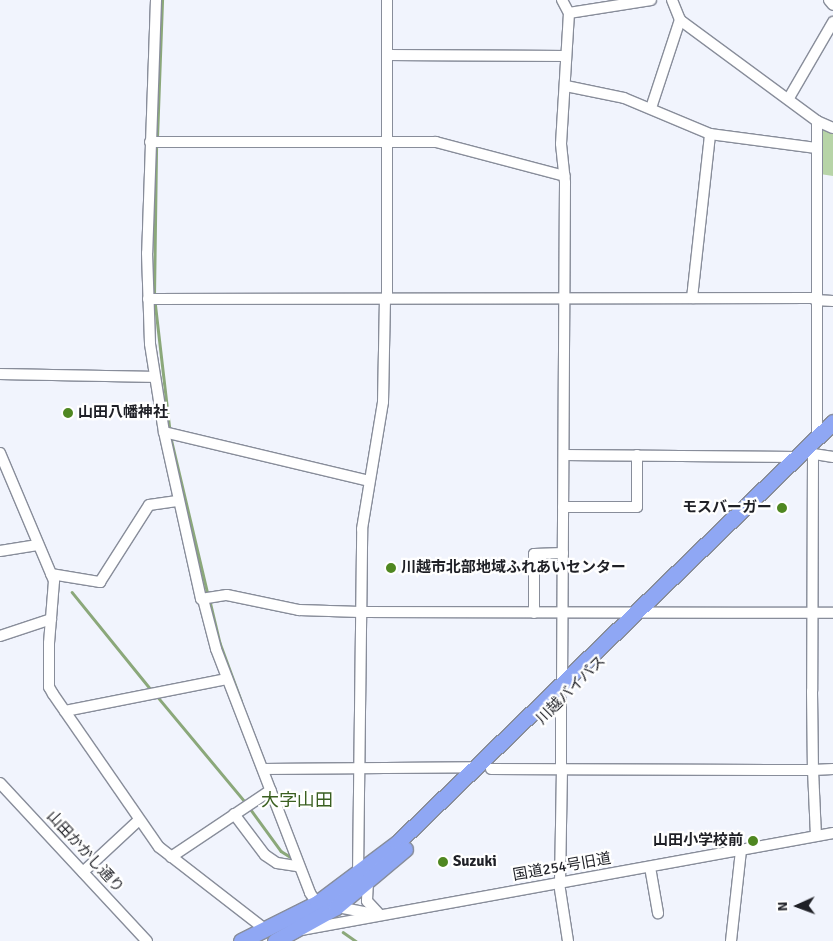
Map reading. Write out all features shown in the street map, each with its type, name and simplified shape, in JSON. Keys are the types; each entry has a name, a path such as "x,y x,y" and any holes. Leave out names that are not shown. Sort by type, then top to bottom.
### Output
{"highway":[{"name":"川越バイパス","path":"283,936 336,908 363,878 485,768 833,422"},
{"name":"川越バイパス","path":"642,614 833,434"},
{"name":"川越バイパス","path":"283,936 317,903 363,878"},
{"path":"241,941 283,936"}],"street":[{"path":"156,0 150,142 148,299 154,378 197,592 203,599 227,679 263,768 297,866 317,903 380,915"},
{"path":"380,915 367,902 363,878 359,768 360,612 362,529 383,402 388,142 387,0"},
{"path":"562,0 569,14 561,144 564,176 564,455 560,883 568,941"},
{"path":"569,14 652,0"},
{"path":"672,0 680,20 789,98 817,121 833,128"},
{"path":"829,0 833,5"},
{"path":"651,108 680,20"},
{"path":"789,98 833,22"},
{"path":"388,55 566,56"},
{"path":"566,86 606,93 651,108 710,134 816,148"},
{"path":"817,121 815,299 817,438"},
{"path":"692,298 710,134"},
{"path":"150,142 436,142 564,176"},
{"path":"148,299 692,298 815,299 833,301"},
{"path":"0,374 154,378"},
{"path":"164,432 369,481"},
{"path":"0,453 54,581 51,618 50,687 159,847 283,936"},
{"path":"816,836 813,770 813,454 833,457"},
{"path":"564,455 797,457"},
{"path":"563,507 637,507 637,455"},
{"path":"51,574 102,581 132,527 149,505 179,501"},
{"path":"0,551 38,545"},
{"path":"534,613 534,554 562,553"},
{"path":"203,599 227,596 299,610 360,612 833,613"},
{"path":"0,636 51,618"},
{"path":"65,711 227,679"},
{"path":"263,768 833,769"},
{"name":"山田かかし通り","path":"0,783 147,941"},
{"path":"171,857 271,790"},
{"path":"234,814 266,855 277,863 297,866"},
{"path":"83,872 139,820"},
{"name":"国道254号旧道","path":"283,936 380,915 833,833"},
{"path":"731,941 740,850"},
{"path":"650,866 658,913"}],"green space":[{"path":"822,128 833,130 833,176 820,174"}],"waterway":[{"path":"157,138 162,0"},
{"path":"154,296 156,144"},
{"path":"155,301 170,430"},
{"path":"171,438 208,595"},
{"path":"72,592 153,692"},
{"path":"210,601 220,643 241,700"},
{"path":"157,696 246,803"},
{"path":"249,807 281,851 292,858"},
{"path":"343,932 356,941"}],"place":[{"name":"山田八幡神社","path":"68,413"},
{"name":"モスバーガー","path":"782,508"},
{"name":"川越市北部地域ふれあいセンター","path":"391,568"},
{"name":"山田小学校前","path":"753,841"},
{"name":"Suzuki","path":"443,862"}],"district":[{"name":"大字山田","path":"297,800"}]}
